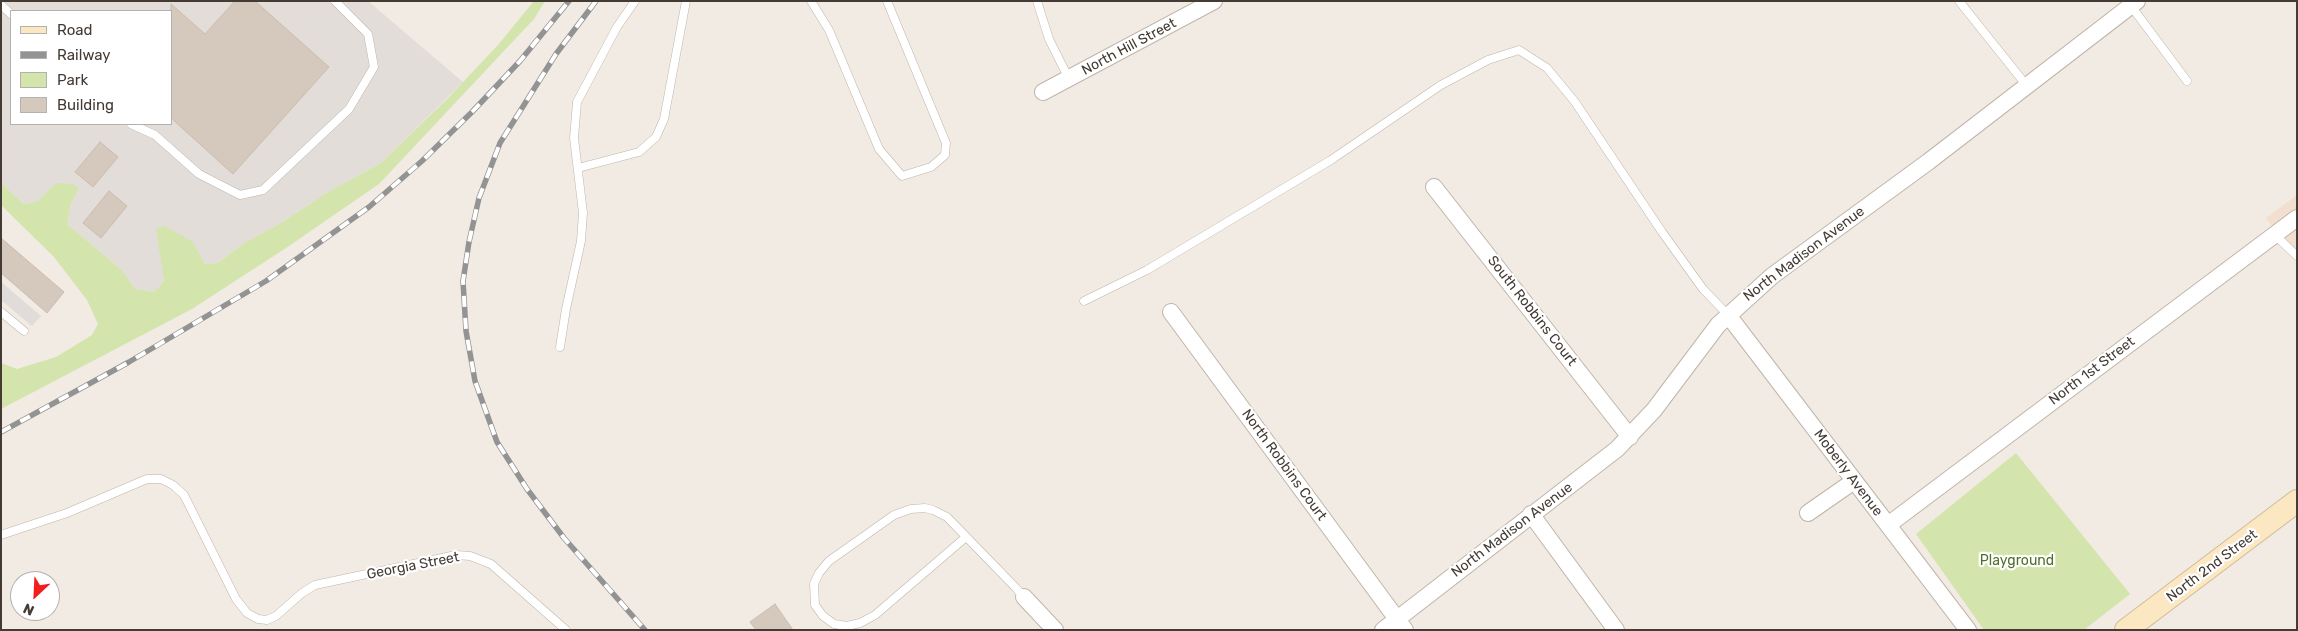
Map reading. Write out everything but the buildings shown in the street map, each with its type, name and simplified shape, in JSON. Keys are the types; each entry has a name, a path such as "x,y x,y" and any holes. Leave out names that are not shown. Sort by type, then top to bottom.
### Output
{"main road":[{"name":"North 2nd Street","path":"2126,630 2297,501"}],"street":[{"name":"North Hill Street","path":"1044,92 1214,1"},
{"name":"North Madison Avenue","path":"1382,630 1401,624 1531,514 1596,467 1630,437 1654,410 1728,315 1772,276 2134,4"},
{"name":"South Robbins Court","path":"1434,187 1630,437"},
{"name":"North 1st Street","path":"1888,525 2297,218"},
{"name":"North Robbins Court","path":"1171,312 1401,624"},
{"name":"Moberly Avenue","path":"1728,315 1968,630"},
{"path":"1808,513 1854,481"},
{"path":"1531,514 1616,630"},
{"path":"1024,597 1055,630"}],"lane":[{"path":"133,125 155,135 199,174 240,195 263,190 349,109 374,67 368,34 335,1"},
{"path":"560,347 581,241 582,213 574,138 577,102 617,27 635,1"},
{"path":"578,168 639,152 656,137 664,119 686,1"},
{"path":"811,1 829,30 879,149 902,176 931,166 945,155 946,143 887,1"},
{"path":"1037,1 1049,39 1069,79"},
{"path":"1960,1 2027,86"},
{"path":"2134,4 2187,81"},
{"path":"1084,302 1147,270 1331,160 1441,85 1488,60 1519,50 1546,68 1575,102 1662,232 1703,289 1728,315"},
{"path":"2275,234 2297,256"},
{"path":"1,312 24,331"},
{"name":"Georgia Street","path":"1,535 67,513 147,479 161,479 184,495 236,599 247,613 258,620 267,620 276,616 302,593 315,585 456,555 470,556 491,564 566,630"},
{"path":"966,537 875,615 860,624 847,626 834,624 823,616 815,605 814,584 819,573 829,561 894,515 912,509 933,510 947,517 1024,597"}],"shaded area":[{"path":"1,1 368,1 463,82 381,163 328,192 281,223 244,243 218,263 205,264 193,242 162,264 164,281 154,292 135,289 123,271 67,224 71,203 79,189 56,183 38,201 24,204 1,183"},
{"path":"2297,195 2297,259 2266,218"},
{"path":"1,282 41,316 32,326 1,300"}],"green space":[{"path":"534,1 545,1 534,19 379,184 286,248 192,309 1,409 1,363 17,369 56,357 92,335 98,324 87,300 54,257 1,205 1,183 24,204 38,201 56,183 73,184 79,189 71,203 67,224 123,271 135,289 154,292 164,281 156,229 165,226 193,242 205,264 218,263 244,243 281,223 328,192 381,163 448,98 498,45"},
{"name":"Playground","path":"2016,453 2130,594 2084,630 1984,630 1916,534"}],"railway":[{"path":"1,432 129,362 266,281 369,207 422,161 472,112 520,61 569,1"},
{"path":"596,1 556,54 500,143 479,198 469,242 463,281 466,331 475,381 497,442 527,489 564,538 645,630"}]}
